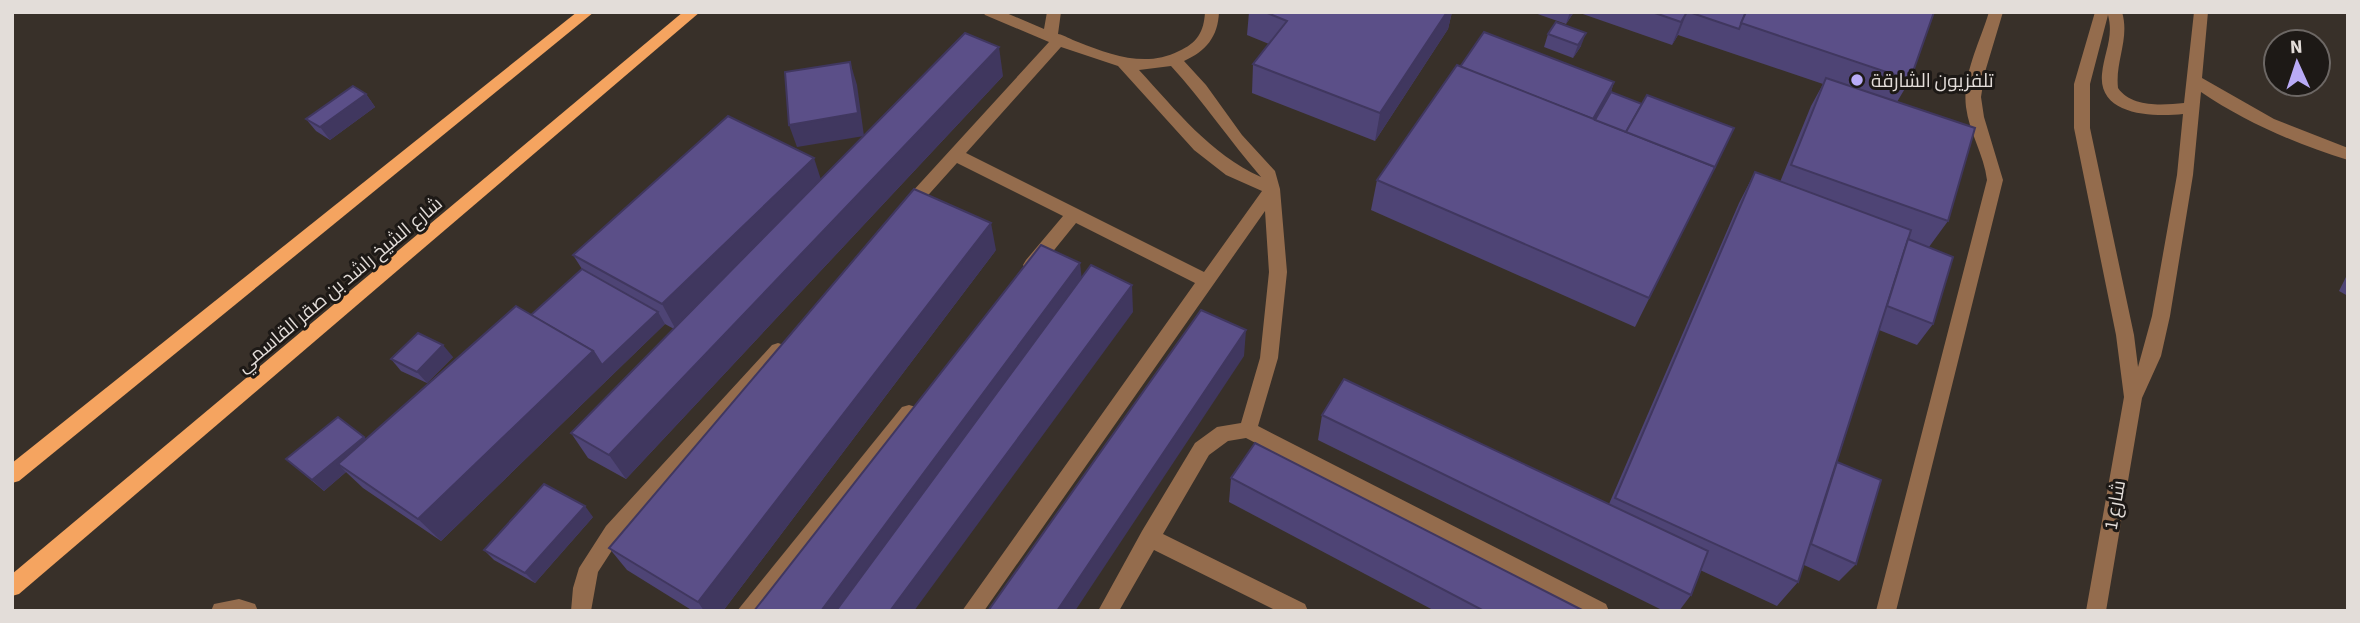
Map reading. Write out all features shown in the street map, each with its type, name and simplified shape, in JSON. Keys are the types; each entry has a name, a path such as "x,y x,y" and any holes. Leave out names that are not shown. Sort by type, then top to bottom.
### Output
{"main road":[{"path":"12,475 587,12"},
{"name":"شارع الشيخ راشد بن صقر القاسمي","path":"12,587 693,12"}],"street":[{"path":"990,12 1124,63 1150,65 1174,60 1199,47 1212,28 1212,12"},
{"path":"891,226 956,155 1055,37 1054,12"},
{"path":"1886,611 1995,180 1994,163 1973,104 1975,86 1996,12"},
{"path":"2102,12 2082,84 2082,128 2099,216 2114,274 2133,398"},
{"path":"2115,12 2121,36 2109,75 2109,86 2117,97 2148,111 2190,108"},
{"path":"2133,398 2152,356 2161,316 2185,175 2201,12"},
{"path":"1174,60 1201,89 1236,138 1269,175 1272,189 1278,272 1269,358 1248,429"},
{"path":"1124,63 1200,146 1232,171 1272,189"},
{"path":"2194,80 2274,128 2348,154"},
{"path":"956,155 1206,281"},
{"path":"972,611 1272,189"},
{"path":"1021,278 1074,214"},
{"path":"581,611 583,588 589,568 613,532 789,338"},
{"path":"747,611 923,396"},
{"name":"شارع 1","path":"2096,611 2133,398"},
{"path":"1108,611 1202,449 1224,433 1248,429 1599,611"},
{"path":"1149,537 1298,611"},
{"path":"221,611 248,611"}],"building":[{"path":"1265,12 1447,12 1380,113 1253,64 1287,21"},
{"path":"1652,12 1687,12 1681,22"},
{"path":"1689,12 1746,12 1739,29"},
{"path":"1746,12 1934,12 1910,80 1741,23"},
{"path":"1556,22 1586,33 1578,45 1548,34"},
{"path":"1484,32 1614,82 1593,119 1460,67"},
{"path":"965,33 999,47 609,455 571,433"},
{"path":"850,62 858,113 789,125 785,72"},
{"path":"1457,65 1715,167 1649,298 1377,180"},
{"path":"1826,78 1975,128 1948,221 1791,165"},
{"path":"353,86 366,94 320,127 306,119"},
{"path":"1611,92 1642,104 1626,132 1595,120"},
{"path":"1647,95 1734,128 1715,167 1626,132"},
{"path":"728,116 814,158 662,304 573,255"},
{"path":"1755,172 1911,230 1798,582 1615,498"},
{"path":"914,189 991,223 698,602 609,548"},
{"path":"1908,239 1953,257 1933,324 1887,306"},
{"path":"1041,245 1080,263 821,611 754,611"},
{"path":"1091,265 1132,285 890,611 836,611"},
{"path":"582,269 658,312 602,365 593,351 531,315"},
{"path":"516,306 593,351 418,519 338,464"},
{"path":"1201,310 1246,330 1057,611 988,611"},
{"path":"418,333 443,345 417,372 391,359"},
{"path":"1344,379 1708,551 1691,595 1322,415"},
{"path":"338,417 364,437 312,480 286,459"},
{"path":"1255,443 1584,611 1484,611 1231,478"},
{"path":"1837,462 1881,480 1856,564 1811,544"},
{"path":"544,484 585,506 525,573 484,550"}],"place":[{"name":"تلفزيون الشارقة","path":"1857,80"}]}
